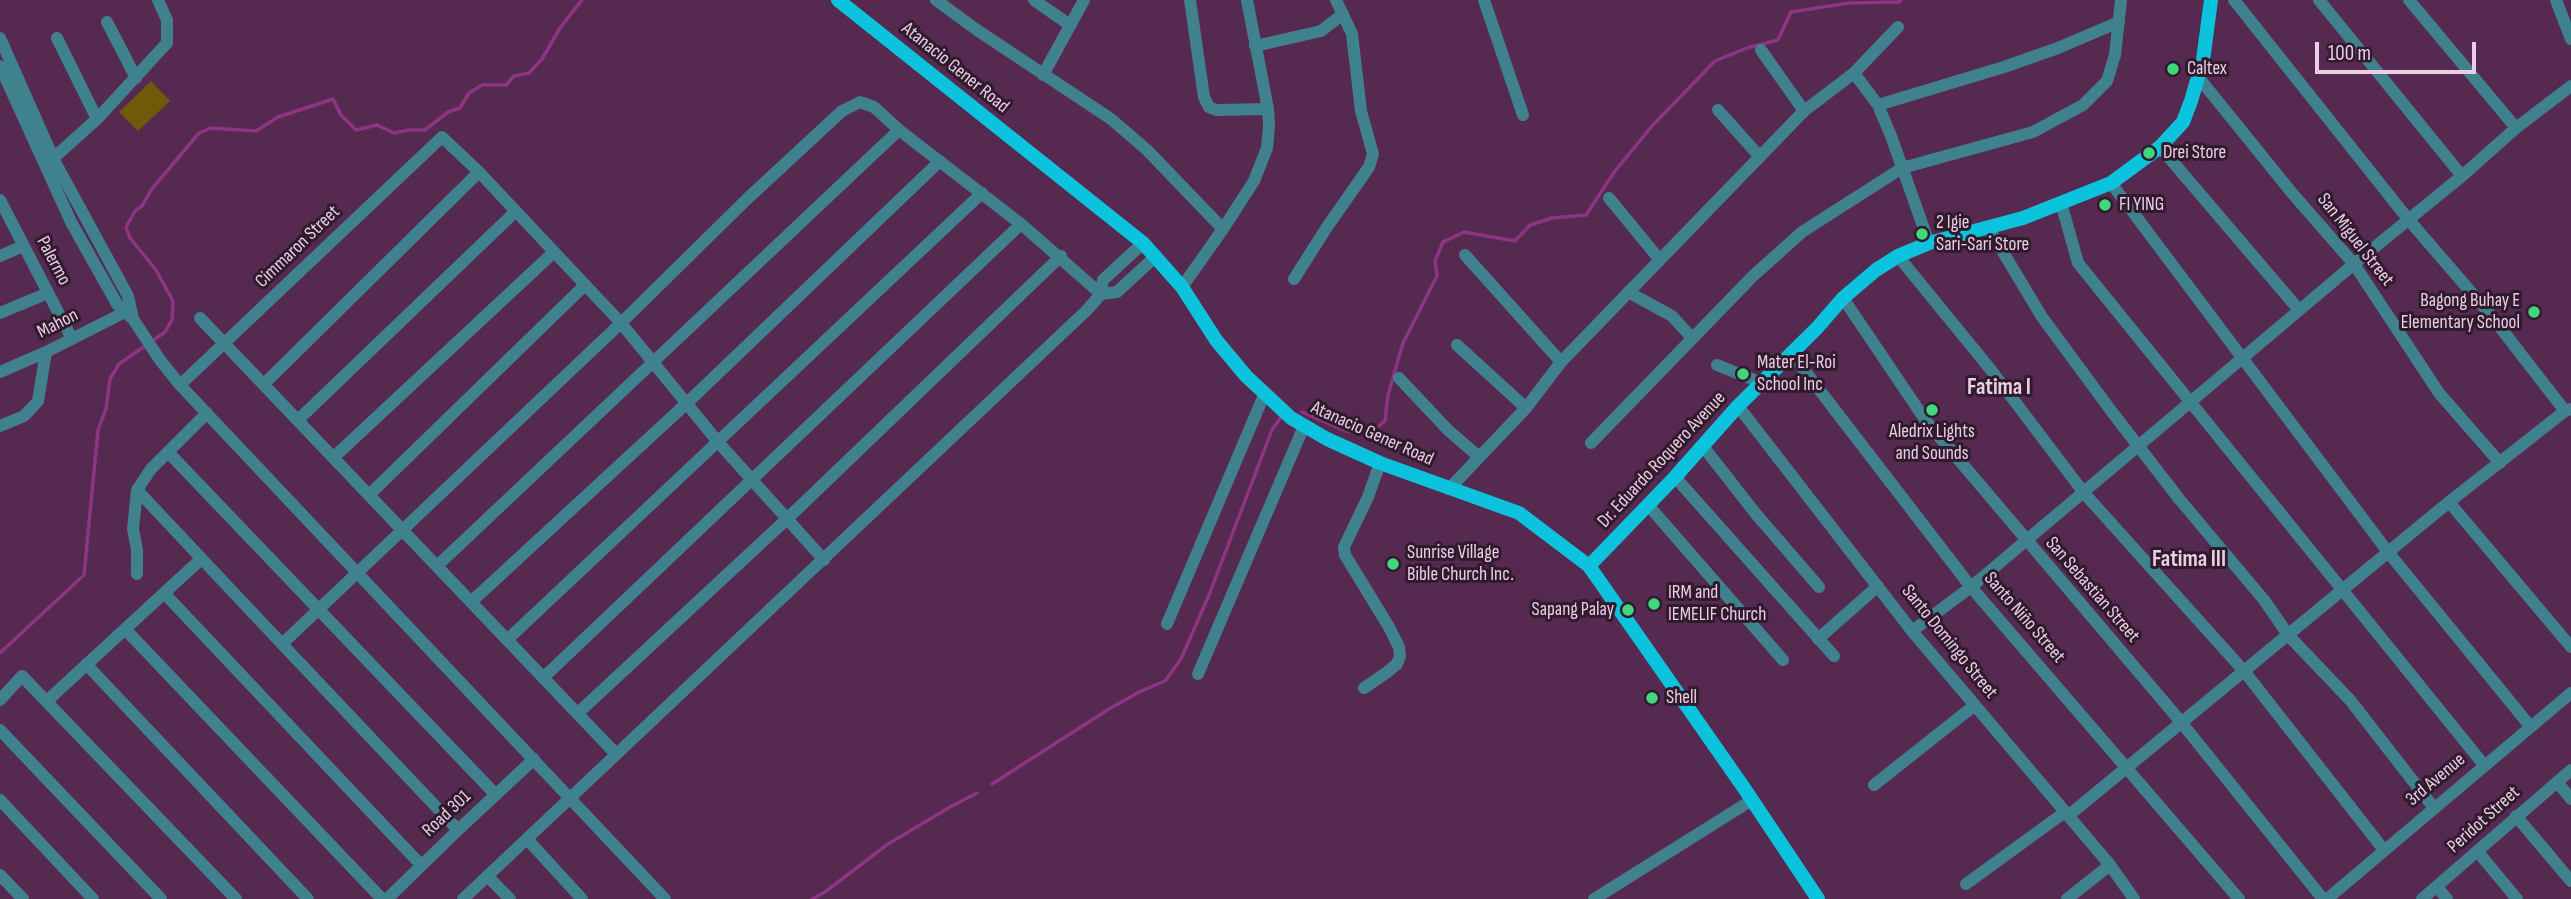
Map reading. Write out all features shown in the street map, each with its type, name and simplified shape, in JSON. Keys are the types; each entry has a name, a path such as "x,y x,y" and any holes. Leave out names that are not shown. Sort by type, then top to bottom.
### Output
{"main road":[{"name":"Dr. Eduardo Roquero Avenue","path":"1589,566 1675,477 1738,406 1843,298 1876,270 1898,256 1929,243 2023,218 2111,183 2160,146 2183,122 2199,78 2211,0"},
{"name":"Atanacio Gener Road","path":"847,2 1143,243 1182,287 1216,340 1246,376 1291,418 1327,439 1380,463 1519,513 1589,566 1818,899"}],"street":[{"path":"50,162 136,79 167,43 167,20 158,0"},
{"path":"936,0 1111,119 1147,150 1223,229"},
{"path":"1034,0 1070,25"},
{"path":"1043,75 1084,0"},
{"path":"1190,0 1205,97 1209,107 1216,110 1268,109"},
{"path":"1182,287 1254,181 1267,148 1268,109 1247,0"},
{"path":"1294,279 1364,175 1373,154 1361,111 1352,34 1336,0"},
{"path":"1484,0 1523,115"},
{"path":"1591,443 1752,276 1802,232 1902,168 2033,132 2084,106 2107,81 2115,55 2121,0"},
{"path":"1966,884 2126,768 2449,502 2568,410 2408,219 2234,0"},
{"path":"2319,0 2462,176"},
{"path":"2409,0 2516,128"},
{"path":"2556,0 2571,39"},
{"path":"1255,46 1321,31 1343,14"},
{"path":"107,22 136,79"},
{"path":"1878,105 2004,67 2119,22"},
{"path":"1449,488 1526,408 1561,362 1804,111 1854,73 1898,27"},
{"path":"0,38 9,84"},
{"path":"57,38 97,118"},
{"path":"1761,50 1804,111"},
{"path":"0,66 50,162 71,222 117,304 130,313 144,339 160,360 180,385 666,899"},
{"path":"1854,73 1878,105 1929,243"},
{"name":"San Miguel Street","path":"2199,78 2354,264 2439,393 2500,463"},
{"path":"1912,631 1972,587 2516,128 2571,86"},
{"path":"282,644 621,323 747,199 852,104 860,102 874,107 899,130 1021,223 1101,294"},
{"path":"1718,110 1760,157"},
{"path":"437,566 899,130"},
{"name":"Cimmaron Street","path":"180,385 442,136 479,172"},
{"path":"2160,146 2299,310"},
{"path":"471,601 687,404 940,161"},
{"path":"264,384 479,172 621,323 718,442 824,560"},
{"path":"2111,183 2388,552 2530,726"},
{"path":"508,640 982,193"},
{"path":"1609,198 1660,260"},
{"name":"Palermo","path":"0,200 72,339"},
{"path":"2061,203 2077,263 2484,765"},
{"path":"298,420 515,212"},
{"path":"543,678 1021,223"},
{"path":"1988,227 2042,317 2140,447 2264,600 2289,636 2350,700 2434,808"},
{"path":"463,899 1087,310 1101,294 1103,280 1143,243"},
{"path":"0,256 23,246"},
{"path":"334,457 554,252"},
{"path":"1465,255 1561,362"},
{"path":"578,713 788,518 1061,256"},
{"path":"1101,294 1117,292 1156,256"},
{"path":"1898,256 1992,370 2084,492 2244,671 2384,850"},
{"path":"370,494 586,285"},
{"path":"1628,292 1672,316 1692,338"},
{"path":"0,313 48,293"},
{"name":"San Sebastian Street","path":"1843,298 1926,421 2181,722 2325,899"},
{"name":"Mahon","path":"0,372 130,313"},
{"path":"200,318 617,754"},
{"path":"1457,345 1526,408"},
{"path":"0,426 24,416 38,401 46,352"},
{"name":"Santo Niño Street","path":"1791,353 1972,587 2239,899"},
{"path":"1717,365 1762,383"},
{"path":"1399,378 1448,430 1478,456"},
{"path":"1167,624 1264,395"},
{"name":"Santo Domingo Street","path":"1738,406 1912,631 2110,865 2134,899"},
{"path":"137,574 133,528 137,489 151,470 207,413"},
{"path":"1198,674 1304,426"},
{"path":"1702,444 1756,514 1819,587"},
{"path":"168,452 496,795"},
{"path":"1364,688 1397,664 1400,656 1394,637 1345,555 1344,547 1368,498 1380,463"},
{"path":"1675,477 1834,656"},
{"path":"137,489 200,560 458,830"},
{"path":"2449,502 2571,647"},
{"path":"1648,505 1783,660"},
{"path":"48,701 200,560"},
{"path":"1818,639 1878,586"},
{"path":"164,593 421,866"},
{"path":"125,629 385,899"},
{"path":"86,664 307,899"},
{"path":"0,700 22,676 236,899"},
{"name":"3rd Avenue","path":"2325,899 2571,693"},
{"path":"1874,785 1975,705"},
{"path":"0,730 161,899"},
{"name":"Road 301","path":"385,899 534,759"},
{"name":"Peridot Street","path":"2422,899 2571,770"},
{"path":"2557,782 2571,799"},
{"path":"0,800 93,899"},
{"path":"1594,899 1752,800"},
{"path":"2516,816 2571,881"},
{"path":"527,839 582,899"},
{"path":"2478,852 2517,899"},
{"path":"2067,899 2110,865"},
{"path":"0,874 23,899"},
{"path":"487,876 510,899"},
{"path":"2437,887 2447,899"}],"shaded area":[{"path":"151,81 170,101 138,131 119,112"}],"waterway":[{"path":"0,653 84,575 98,430 106,409 110,379 119,364 165,332 172,320 173,301 156,270 130,238 126,227 151,190 199,133 211,128 256,131 278,117 333,99 341,115 356,130 377,125 394,133 425,130 448,112 460,108 469,93 482,85 506,85 514,76 529,73 542,59 560,28 582,0"},
{"path":"1302,412 1346,431 1370,433 1385,421 1388,395 1403,343 1437,276 1435,261 1443,242 1464,232 1515,241 1530,225 1552,218 1586,215 1615,171 1652,126 1715,61 1747,48 1778,40 1791,12 1849,3 1901,0"},
{"path":"992,784 1109,709 1165,681 1181,659 1209,595 1272,430 1281,417"},
{"path":"812,899 888,844 977,793"}],"place":[{"name":"Caltex","path":"2173,69"},
{"name":"Drei Store","path":"2149,153"},
{"name":"FI YING","path":"2105,205"},
{"name":"2 Igie Sari-Sari Store","path":"1922,234"},
{"name":"Bagong Buhay E Elementary School","path":"2534,312"},
{"name":"Mater El-Roi School Inc","path":"1743,374"},
{"name":"Aledrix Lights and Sounds","path":"1932,410"},
{"name":"Sunrise Village Bible Church Inc.","path":"1393,564"},
{"name":"IRM and IEMELIF Church","path":"1654,604"},
{"name":"Sapang Palay","path":"1628,610"},
{"name":"Shell","path":"1652,698"}],"district":[{"name":"Fatima I","path":"1999,388"},
{"name":"Fatima III","path":"2189,560"}]}
